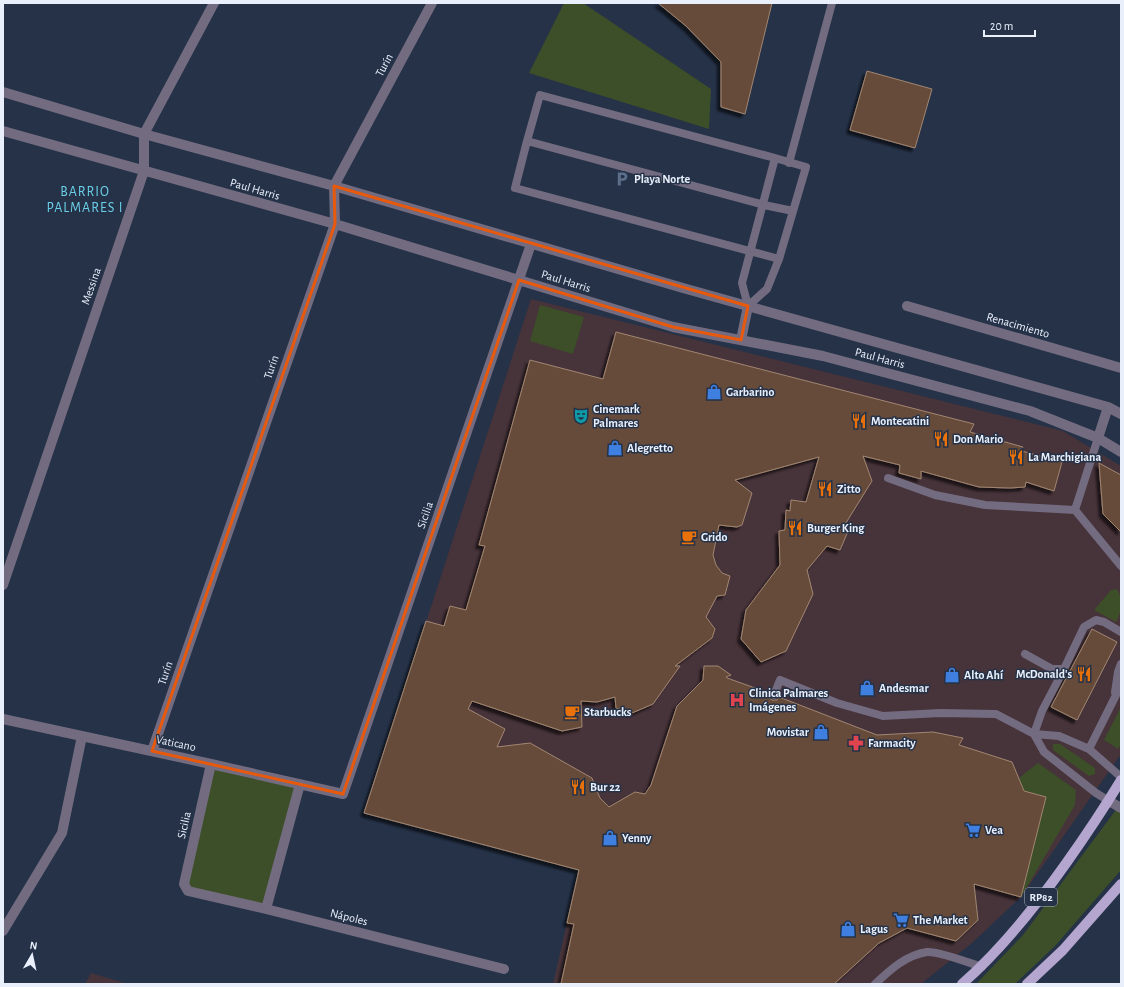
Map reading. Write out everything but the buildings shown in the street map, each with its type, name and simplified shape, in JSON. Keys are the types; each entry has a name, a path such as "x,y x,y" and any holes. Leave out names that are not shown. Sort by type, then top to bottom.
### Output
{"main road":[{"path":"1109,800 1121,780"},
{"name":"RP82","path":"962,984 982,966 1014,932 1038,902 1101,814 1109,800"},
{"path":"1027,984 1062,950 1121,884"}],"street":[{"name":"Messina","path":"3,585 144,171 144,134 214,3"},
{"name":"Turín","path":"152,751 335,224 334,186 432,3"},
{"name":"Paul Harris","path":"3,92 144,134 334,186 748,306 1108,407 1121,414"},
{"name":"Paul Harris","path":"3,131 335,224 673,327 823,356 1030,411 1098,438 1121,452"},
{"name":"Sicilia","path":"343,794 531,244"},
{"path":"741,340 748,306"},
{"name":"Renacimiento","path":"907,306 1121,368"},
{"path":"1098,438 1108,407"},
{"name":"Vaticano","path":"3,719 343,794"},
{"path":"4,926 62,833 82,736"},
{"name":"Sicilia","path":"188,891 184,884 211,764"},
{"path":"266,909 300,784"},
{"path":"1109,800 1121,808"},
{"name":"Nápoles","path":"188,891 504,968"}],"lane":[{"path":"790,163 832,3"},
{"path":"775,158 764,204 751,252 742,283 748,306 767,289 778,259 806,167 775,158 540,95 515,188 751,252 778,259"},
{"path":"527,141 793,211"},
{"path":"1075,510 1098,438"},
{"path":"888,478 935,495 985,505 1075,510 1121,566"},
{"path":"1109,800 1096,793 1044,752 1034,734 1042,711 1084,627 1096,620 1104,622 1121,632"},
{"path":"1025,654 1052,669 1064,669"},
{"path":"1114,696 1118,672 1121,664"},
{"path":"774,695 780,680 837,703 883,716 940,713 996,714 1034,734 1059,736 1089,748 1121,777"},
{"path":"1089,748 1114,696 1121,685"},
{"path":"874,984 893,967 910,958 929,952 982,966"}],"highlighted area":[{"path":"334,186 748,306 741,340 673,327 519,280 343,794 152,751 335,224"}],"shaded area":[{"path":"531,299 1063,431 1121,466 1121,754 1021,897 972,943 921,984 553,984 579,870 364,813"},
{"path":"91,973 128,984 85,984"}],"green space":[{"path":"564,3 583,3 711,89 709,129 529,73"},
{"path":"540,305 584,317 573,354 530,341"},
{"path":"1117,589 1121,597 1121,606 1120,614 1116,622 1094,610 1111,590"},
{"path":"1121,707 1121,744 1118,749 1104,740"},
{"path":"1053,744 1060,744 1095,768 1095,774 1089,776 1053,750"},
{"path":"1038,763 1076,790 1075,805 1021,897 1046,797 1024,791 1019,778"},
{"path":"211,764 300,784 266,909 188,891 184,884"},
{"path":"1121,803 1121,870 1056,945 1015,984 976,984 1023,935"}],"place":[{"name":"Playa Norte","path":"622,179"},
{"name":"Garbarino","path":"714,392"},
{"name":"Cinemark Palmares","path":"581,416"},
{"name":"Montecatini","path":"859,421"},
{"name":"Don Mario","path":"941,439"},
{"name":"Alegretto","path":"615,448"},
{"name":"La Marchigiana","path":"1016,457"},
{"name":"Zitto","path":"825,489"},
{"name":"Burger King","path":"795,528"},
{"name":"Grido","path":"689,537"},
{"name":"McDonald's","path":"1084,674"},
{"name":"Alto Ahí","path":"952,675"},
{"name":"Andesmar","path":"867,688"},
{"name":"Clinica Palmares Imágenes","path":"737,700"},
{"name":"Starbucks","path":"572,712"},
{"name":"Movistar","path":"821,732"},
{"name":"Farmacity","path":"856,743"},
{"name":"Bur 22","path":"578,787"},
{"name":"Vea","path":"973,830"},
{"name":"Yenny","path":"610,838"},
{"name":"The Market","path":"901,920"},
{"name":"Lagus","path":"848,929"}],"district":[{"name":"BARRIO PALMARES I","path":"85,200"}]}
